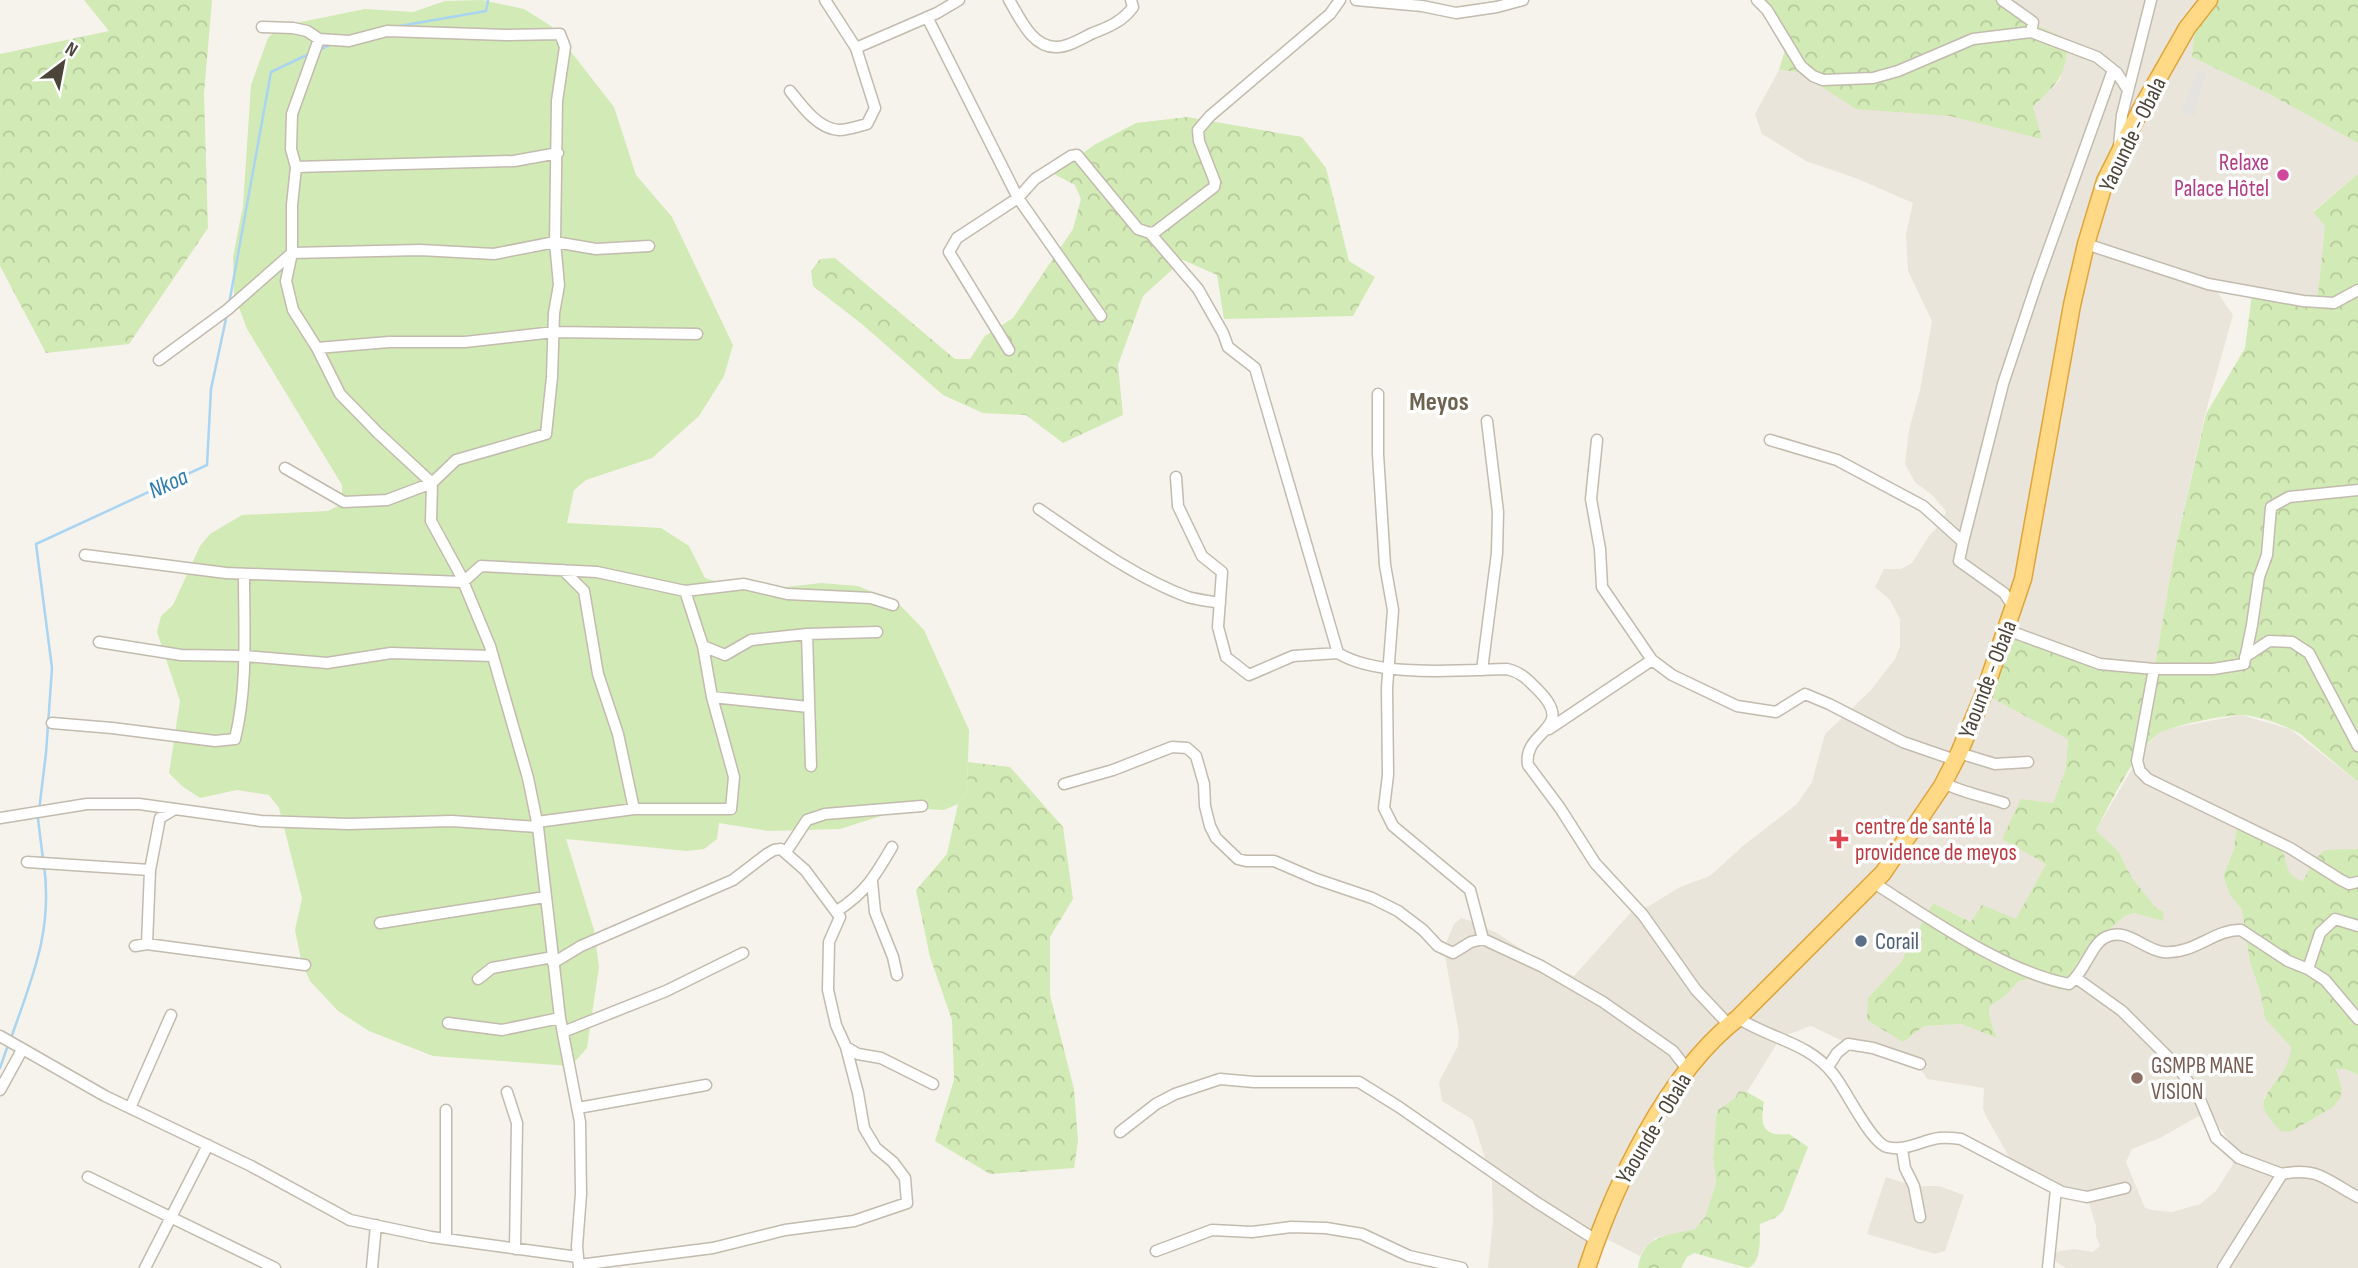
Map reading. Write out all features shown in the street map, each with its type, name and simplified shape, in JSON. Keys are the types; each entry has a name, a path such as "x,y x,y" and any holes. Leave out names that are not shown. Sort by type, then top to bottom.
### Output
{"highway":[{"name":"Yaounde - Obala","path":"1587,1268 1617,1189 1658,1113 1687,1069 1874,883 1944,783 1983,696 2023,579 2072,305 2086,244 2105,181 2187,28 2209,0"}],"street":[{"path":"790,91 802,107 825,127 840,130 867,124 875,108 856,48 825,0"},
{"path":"856,48 959,0"},
{"path":"1009,0 1031,35 1044,44 1057,47 1125,18 1133,7 1131,0"},
{"path":"1150,233 1168,223 1214,187 1215,182 1199,141 1198,130 1210,116 1330,14 1340,0"},
{"path":"1356,0 1422,6 1457,13 1523,0"},
{"path":"1757,0 1767,10 1801,66 1823,80 1873,78 1898,71 1973,39 2031,32 2096,57 2113,70 2128,90"},
{"path":"2002,0 2033,22 2031,32"},
{"path":"2118,153 2122,115 2151,0"},
{"path":"927,17 1018,198 1101,316"},
{"path":"262,27 293,28 307,31 319,39 349,41 387,31 506,36 560,34 565,47 557,101 555,242 559,285 546,434 456,460 432,482 387,500 344,502 285,468"},
{"path":"319,39 292,114 291,149 296,167 292,205 292,253 286,281 293,310 317,348 340,394 377,433 432,482 431,521 463,582 493,656 528,778 537,825 560,1018 578,1108 581,1194 577,1246 579,1263"},
{"path":"2015,608 2004,593 1959,561 2003,384 2113,70"},
{"path":"296,167 514,161 558,153"},
{"path":"1009,350 949,252 957,238 1018,198 1035,179 1071,156 1077,155 1138,229 1150,233 1198,289 1228,347 1255,368 1338,653"},
{"path":"159,360 227,310 292,253 420,250 494,254 555,242 596,249 649,246"},
{"path":"2086,244 2208,284 2303,302 2334,303 2358,290"},
{"path":"317,348 389,342 465,342 554,332 697,334"},
{"path":"1378,394 1378,454 1385,565 1394,610 1387,688 1388,775 1384,808 1393,825 1470,890 1483,939"},
{"path":"1482,670 1497,553 1498,512 1487,421"},
{"path":"1597,440 1591,499 1600,549 1602,587 1652,660 1672,675 1737,706 1776,712 1805,694 1903,742 1995,764 2028,762"},
{"path":"1770,440 1837,460 1923,506 1963,542"},
{"path":"1176,477 1178,506 1202,556 1223,572 1218,626 1226,657 1249,675 1293,656 1338,653 1349,660 1389,669 1507,669 1519,672 1551,704 1553,720 1548,729"},
{"path":"2007,630 2100,664 2154,669 2213,669 2244,664 2259,577 2267,555 2271,507 2289,497 2358,490"},
{"path":"1039,509 1129,568 1189,597 1220,603"},
{"path":"85,555 244,574 463,582 481,566 597,572 685,591 744,584 787,594 871,598 893,605"},
{"path":"563,570 584,591 598,674 618,734 634,809"},
{"path":"52,723 215,741 235,739 240,718 244,656 244,574"},
{"path":"0,818 87,804 139,804 261,821 349,824 452,821 537,825 634,809 731,809 734,777 712,697 703,646 685,591"},
{"path":"703,646 725,655 751,640 807,634 877,632"},
{"path":"807,634 811,766"},
{"path":"2245,657 2269,641 2292,642 2309,653 2358,746"},
{"path":"99,642 181,655 244,656 327,663 391,653 493,656"},
{"path":"1652,660 1548,729 1529,749 1528,765 1560,808 1595,863 1643,915 1696,990 1734,1022 1801,1046 1828,1067 1881,1145 1902,1149 1942,1137 1961,1139 2056,1189 2087,1197 2125,1188"},
{"path":"2154,669 2137,761 2140,771 2148,779 2290,848 2341,880 2349,884 2358,882"},
{"path":"712,697 809,707"},
{"path":"1064,784 1113,770 1172,747 1187,748 1196,757 1204,784 1205,806 1210,826 1216,838 1238,859 1274,861 1316,880 1372,898 1398,911 1423,930 1438,946 1453,953 1471,942 1483,939 1541,966 1603,1002 1673,1051 1687,1069"},
{"path":"1944,783 1963,792 2004,803"},
{"path":"786,852 807,820 825,814 922,806"},
{"path":"147,944 149,870 160,818 175,809"},
{"path":"837,911 855,899 872,881 891,847"},
{"path":"0,1036 130,1108 251,1166 350,1220 446,1239 515,1249 579,1263 713,1248 785,1230 854,1221 907,1203 905,1178 893,1162 876,1148 864,1128 859,1093 846,1047 836,1025 828,990 829,942 840,917 805,870 781,849 774,849 733,880 553,960 492,968 478,979"},
{"path":"27,862 149,870"},
{"path":"872,881 875,912 893,957 897,975"},
{"path":"1874,883 1966,941 2069,984 2105,937 2116,934 2130,937 2161,952 2176,952 2195,947 2224,932 2242,930 2288,961 2325,980 2358,1019"},
{"path":"380,923 545,897"},
{"path":"2308,969 2320,933 2335,919 2358,926"},
{"path":"135,946 147,944 305,965"},
{"path":"563,1032 666,991 743,953"},
{"path":"2076,978 2122,1011 2179,1068 2201,1102 2216,1138 2239,1158 2282,1174 2299,1170 2319,1174 2358,1197"},
{"path":"130,1108 171,1015"},
{"path":"448,1023 502,1030 560,1018"},
{"path":"1828,1067 1837,1053 1848,1044 1874,1048 1920,1063"},
{"path":"846,1047 858,1054 881,1058 933,1084"},
{"path":"0,1090 22,1050"},
{"path":"1120,1132 1156,1104 1175,1094 1220,1079 1254,1083 1359,1082 1596,1240"},
{"path":"578,1108 706,1085"},
{"path":"507,1092 517,1123 515,1249"},
{"path":"446,1110 446,1239"},
{"path":"145,1268 208,1145"},
{"path":"1902,1149 1905,1168 1914,1186 1920,1217"},
{"path":"2223,1268 2282,1174"},
{"path":"88,1177 275,1268"},
{"path":"2048,1268 2056,1189"},
{"path":"372,1268 376,1225"},
{"path":"1156,1251 1212,1230 1252,1232 1292,1227 1326,1228 1362,1234 1409,1256 1462,1268"}],"shaded area":[{"path":"2003,0 2198,0 2192,57 2269,94 2358,143 2358,174 2313,211 2325,226 2317,303 2211,283 2233,315 2205,415 2174,554 2155,666 1983,693 2068,738 2065,772 2053,804 2046,864 2017,919 1972,922 1933,903 1901,962 1868,998 1902,1042 1924,1026 1961,1024 1997,1037 1990,1019 1989,1007 2019,981 2030,979 2060,990 2087,948 2125,916 2134,913 2164,920 2132,878 2118,851 2096,830 2145,747 2167,729 2241,715 2290,729 2358,782 2358,849 2314,860 2304,881 2294,879 2288,871 2283,851 2236,831 2234,849 2223,876 2230,895 2242,910 2250,963 2260,991 2265,1019 2291,1047 2292,1057 2264,1098 2264,1108 2280,1131 2342,1088 2335,1069 2345,1069 2358,1075 2358,1268 2066,1268 2056,1262 2054,1252 2074,1249 2093,1252 2100,1246 2087,1197 2062,1192 2015,1167 1983,1109 1984,1088 1927,1079 1917,1063 1855,1047 1811,1026 1781,1037 1747,1092 1739,1091 1735,1098 1718,1110 1713,1159 1716,1183 1705,1217 1696,1229 1655,1238 1640,1256 1597,1234 1584,1268 1488,1268 1493,1221 1492,1181 1473,1120 1442,1101 1439,1082 1458,1046 1459,1033 1445,956 1445,946 1454,924 1461,918 1468,920 1497,933 1544,964 1574,976 1634,909 1649,906 1680,887 1710,876 1744,845 1797,804 1812,782 1825,734 1870,691 1895,659 1900,646 1900,619 1890,600 1875,587 1884,569 1901,569 1912,563 1929,536 1943,521 1946,511 1932,495 1915,482 1905,464 1909,430 1920,390 1932,321 1908,271 1906,234 1913,203 1858,179 1806,161 1762,134 1755,114 1779,70 1824,75 2030,110 2060,80 2068,41 2033,23","holes":["2204,1116 2217,1124 2235,1153 2232,1166 2216,1191 2200,1204 2172,1212 2145,1208 2126,1162 2132,1149 2160,1138 2197,1117"]},
{"path":"2198,70 2206,72 2194,116 2180,113"},
{"path":"1886,1177 1914,1186 1939,1186 1964,1195 1945,1251 1935,1254 1867,1234"}],"green space":[{"path":"84,0 212,0 204,94 208,228 129,344 46,353 0,266 0,54 109,31"},
{"path":"482,0 524,9 551,26 614,107 636,175 672,217 733,345 724,376 699,416 652,458 586,480 574,490 567,523 661,528 689,546 705,578 721,583 759,590 821,583 858,586 897,602 924,630 969,730 967,791 958,804 944,810 906,808 840,829 768,831 719,823 717,839 704,849 687,851 566,839 594,930 599,967 587,1048 571,1066 433,1056 369,1031 338,1011 310,981 302,964 295,930 302,898 279,808 269,795 237,790 200,798 169,773 180,701 157,632 161,616 173,605 200,546 210,534 242,515 328,511 342,504 342,485 247,329 234,294 233,257 243,206 251,85 268,38 281,26 365,9 413,12 445,1"},
{"path":"1764,0 2003,0 2033,23 2068,40 2063,71 2033,107 2042,139 1950,116 1856,109 1799,72 1779,70 1787,43"},
{"path":"2198,0 2358,0 2358,143 2269,94 2192,57"},
{"path":"1187,117 1302,137 1326,168 1349,261 1375,277 1353,316 1224,319 1217,275 1183,260 1143,296 1118,365 1123,415 1063,443 1026,415 983,413 943,395 863,325 813,286 811,271 820,259 835,258 955,359 970,359 985,336 1013,318 1073,229 1081,199 1075,185 1054,174 1094,145 1136,123"},
{"path":"2358,174 2358,782 2299,733 2256,717 2235,715 2212,718 2158,734 2132,765 2096,830 2118,851 2132,878 2157,909 2163,911 2164,921 2134,913 2125,916 2087,948 2060,990 2030,979 2019,981 1989,1007 1997,1038 1961,1024 1924,1026 1903,1042 1867,1020 1868,998 1901,962 1933,903 1971,922 1982,905 2016,919 2046,864 2002,839 2021,799 2053,803 2065,772 2068,739 1983,693 2006,634 2100,664 2155,666 2174,554 2206,414 2245,348 2252,294 2317,303 2325,226 2313,212"},
{"path":"968,762 1010,767 1063,827 1073,899 1050,937 1050,995 1074,1089 1078,1141 1074,1168 990,1174 935,1141 954,1080 952,1020 930,957 916,890 947,854 958,804 967,791"},
{"path":"2242,823 2276,843 2284,853 2291,874 2303,881 2314,860 2325,850 2358,849 2358,1075 2345,1069 2336,1069 2342,1088 2340,1098 2333,1107 2290,1132 2280,1131 2267,1114 2264,1102 2286,1065 2291,1047 2265,1019 2260,991 2250,963 2242,910 2230,895 2223,876 2234,849 2236,831"},
{"path":"1739,1091 1747,1092 1764,1102 1762,1117 1768,1131 1773,1134 1789,1134 1808,1147 1783,1211 1775,1218 1760,1224 1756,1260 1748,1268 1694,1253 1687,1257 1681,1268 1638,1268 1645,1249 1651,1243 1666,1235 1695,1229 1705,1217 1716,1183 1713,1159 1716,1117 1718,1110 1735,1098"}],"waterway":[{"name":"Nkoa","path":"394,27 486,11 488,0"},
{"name":"Nkoa","path":"349,36 366,32"},
{"name":"Nkoa","path":"317,51 334,43"},
{"name":"Nkoa","path":"229,304 271,72 311,53"},
{"name":"Nkoa","path":"43,859 38,819 52,668 36,544 207,465 211,389 227,314"},
{"name":"Nkoa","path":"11,1038 39,954 46,911 44,865"},
{"name":"Nkoa","path":"0,1068 8,1045"}],"place":[{"name":"Relaxe Palace Hôtel","path":"2283,175"},
{"name":"centre de santé la providence de meyos","path":"1839,839"},
{"name":"Corail","path":"1861,941"},
{"name":"GSMPB MANE VISION","path":"2137,1078"}],"district":[{"name":"Meyos","path":"1439,401"}]}
